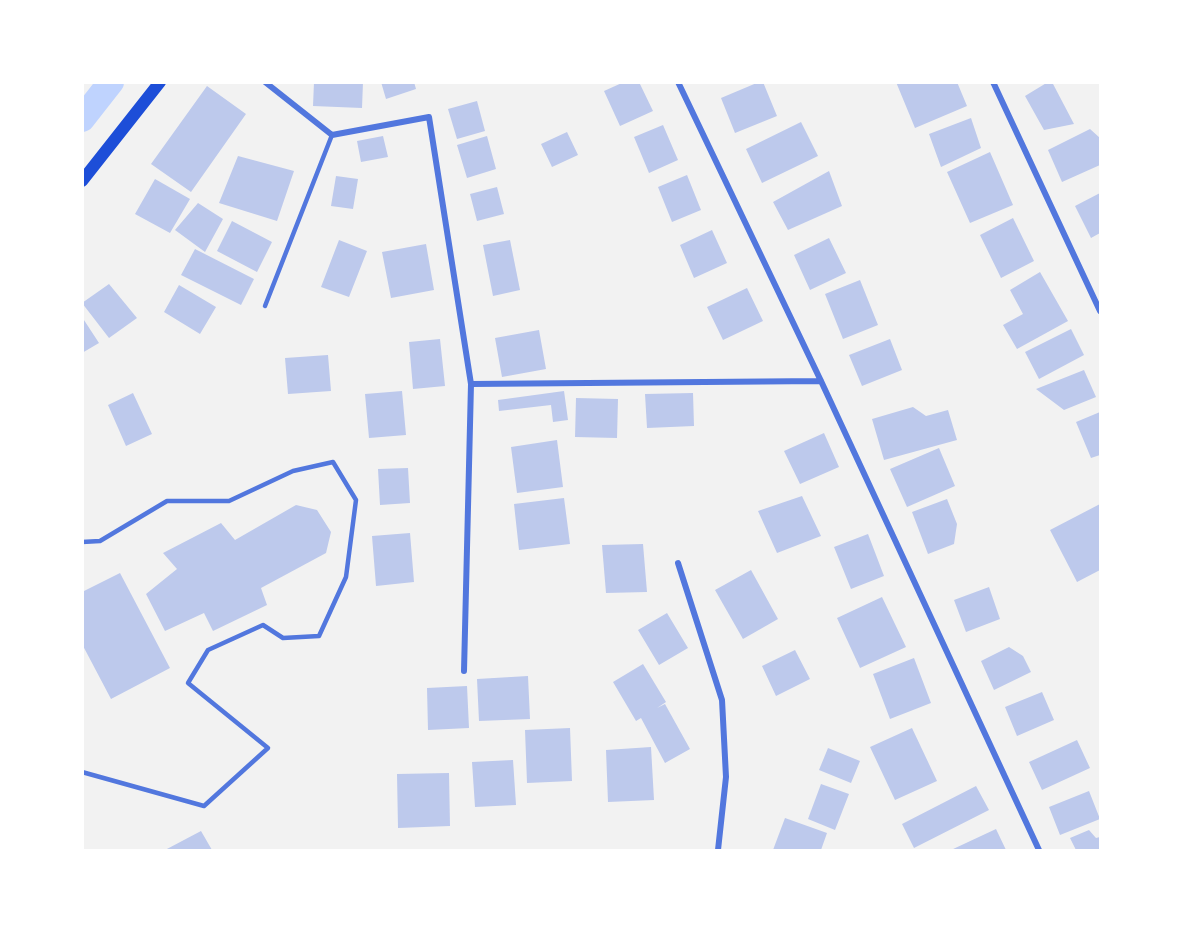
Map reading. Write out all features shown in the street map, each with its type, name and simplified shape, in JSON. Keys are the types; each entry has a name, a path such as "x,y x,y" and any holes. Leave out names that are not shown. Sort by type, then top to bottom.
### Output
{"main road":[{"path":"82,181 160,82"}],"street":[{"path":"265,82 332,135 429,117 471,384 464,671"},
{"path":"678,82 821,381 1039,850"},
{"path":"993,82 1101,311"},
{"path":"471,384 821,381"},
{"path":"678,562 722,700 726,777 718,850"}],"lane":[{"path":"265,306 332,135"},
{"path":"82,542 100,541 167,501 229,501 293,471 333,462 356,500 346,577 319,636 283,638 263,625 208,650 188,683 268,748 204,806 82,772"}],"building":[{"path":"314,82 363,82 362,108 313,106"},
{"path":"381,82 414,82 416,89 386,99"},
{"path":"624,82 639,82 653,111 620,126 604,91"},
{"path":"763,82 777,116 735,133 721,98"},
{"path":"896,82 957,82 967,106 915,128"},
{"path":"1048,82 1052,82 1074,124 1044,130 1025,96"},
{"path":"207,86 246,114 191,192 151,164"},
{"path":"477,101 485,131 457,139 448,109"},
{"path":"971,118 981,148 941,167 929,134"},
{"path":"801,122 818,156 762,183 746,149"},
{"path":"663,125 678,160 649,173 634,137"},
{"path":"1090,129 1100,138 1100,165 1062,182 1048,150"},
{"path":"567,132 578,155 552,167 541,144"},
{"path":"383,136 388,157 361,162 357,141"},
{"path":"487,136 496,169 467,178 457,145"},
{"path":"990,152 1013,205 970,223 947,172"},
{"path":"238,156 294,171 277,221 219,203"},
{"path":"829,171 842,206 788,230 773,202"},
{"path":"687,175 701,210 672,222 658,187"},
{"path":"336,176 358,179 353,209 331,206"},
{"path":"155,179 190,199 170,233 135,214"},
{"path":"497,187 504,214 477,221 470,194"},
{"path":"1100,193 1100,233 1091,238 1075,206"},
{"path":"198,203 223,219 205,252 175,230"},
{"path":"1013,218 1034,261 1001,278 980,235"},
{"path":"232,221 272,242 257,272 217,251"},
{"path":"712,230 727,263 694,278 680,245"},
{"path":"829,238 846,273 810,290 794,255"},
{"path":"339,240 367,251 349,297 321,287"},
{"path":"510,240 520,290 493,296 483,245"},
{"path":"426,244 434,290 391,298 382,252"},
{"path":"195,249 254,279 241,305 181,275"},
{"path":"1040,272 1068,321 1017,349 1003,325 1023,314 1010,290"},
{"path":"860,280 878,325 843,339 825,294"},
{"path":"109,284 137,318 109,338 82,303"},
{"path":"179,285 216,307 200,334 164,312"},
{"path":"747,288 763,321 723,340 707,307"},
{"path":"82,317 99,343 82,353"},
{"path":"1071,329 1084,355 1039,379 1025,352"},
{"path":"539,330 546,369 502,377 495,338"},
{"path":"440,339 445,386 413,389 409,342"},
{"path":"890,339 902,370 862,386 849,355"},
{"path":"328,355 331,391 288,394 285,358"},
{"path":"1084,370 1096,397 1064,410 1036,389"},
{"path":"402,391 406,435 369,438 365,394"},
{"path":"564,391 568,420 553,422 551,405 499,411 498,400"},
{"path":"133,393 152,434 126,446 108,405"},
{"path":"693,393 694,426 647,428 645,394"},
{"path":"576,398 618,399 617,438 575,437"},
{"path":"913,407 926,416 948,410 957,440 884,460 872,419"},
{"path":"1100,412 1100,455 1091,458 1076,422"},
{"path":"824,433 839,467 800,484 784,451"},
{"path":"557,440 563,487 517,493 511,447"},
{"path":"939,448 955,486 907,507 890,469"},
{"path":"408,468 410,503 380,505 378,469"},
{"path":"802,496 821,536 777,553 758,511"},
{"path":"564,498 570,544 519,550 514,504"},
{"path":"947,499 957,524 954,544 928,554 912,512"},
{"path":"1100,504 1100,570 1077,582 1050,530"},
{"path":"296,505 317,510 331,532 326,553 261,588 267,605 213,631 204,613 165,631 146,594 177,569 163,553 221,523 235,540"},
{"path":"410,533 414,582 376,586 372,536"},
{"path":"868,534 884,576 851,589 834,547"},
{"path":"643,544 647,592 606,593 602,545"},
{"path":"751,570 778,619 743,639 715,590"},
{"path":"120,573 170,668 111,699 82,644 82,592"},
{"path":"989,587 1000,619 966,632 954,600"},
{"path":"882,597 906,647 860,668 837,618"},
{"path":"667,613 688,648 659,665 638,630"},
{"path":"1009,647 1023,656 1031,672 994,690 981,661"},
{"path":"795,650 810,679 776,696 762,666"},
{"path":"914,658 931,703 890,719 873,674"},
{"path":"643,664 666,702 657,708 665,704 690,749 665,763 641,718 636,721 613,682"},
{"path":"528,676 530,719 479,721 477,679"},
{"path":"467,686 469,728 428,730 427,688"},
{"path":"1042,692 1054,720 1017,736 1005,707"},
{"path":"570,728 572,781 527,783 525,730"},
{"path":"912,728 937,781 895,800 870,747"},
{"path":"1077,740 1090,768 1042,790 1029,762"},
{"path":"651,747 654,800 608,802 606,750"},
{"path":"828,748 860,761 851,783 819,770"},
{"path":"513,760 516,805 475,807 472,762"},
{"path":"449,773 450,826 398,828 397,774"},
{"path":"821,784 849,794 835,830 808,819"},
{"path":"976,786 989,810 914,848 902,824"},
{"path":"1089,791 1100,819 1060,835 1049,807"},
{"path":"785,818 827,833 821,850 773,850"},
{"path":"996,829 1006,850 951,850"},
{"path":"1089,830 1096,838 1100,837 1100,850 1076,850 1070,838"},
{"path":"201,831 212,850 165,850"}],"waterway":[{"path":"82,119 111,82"}]}
